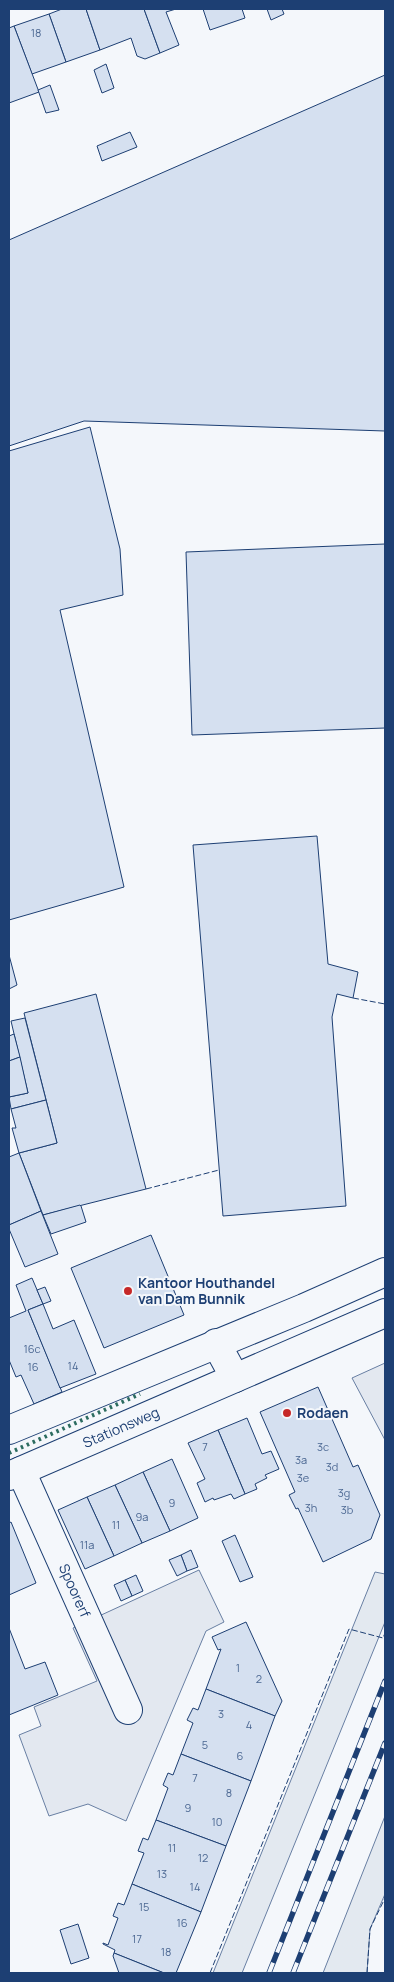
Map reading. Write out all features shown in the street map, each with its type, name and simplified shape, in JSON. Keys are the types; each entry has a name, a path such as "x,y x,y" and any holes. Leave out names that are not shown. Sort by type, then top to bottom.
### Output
{"street":[{"path":"9,1430 304,1308 385,1272"},
{"name":"Stationsweg","path":"15,1473 385,1313"},
{"path":"216,1344 235,1378"},
{"name":"Spoorerf","path":"15,1473 128,1710"}],"shaded area":[{"path":"385,1363 385,1440 352,1378"},
{"path":"199,1570 224,1622 206,1631 126,1821 88,1804 49,1816 19,1735 41,1726 34,1707 97,1681 73,1628"},
{"path":"375,1572 385,1574 385,1622 242,1973 213,1973"},
{"path":"385,1816 385,1894 370,1929 367,1973 323,1973"}],"building":[{"path":"62,9 86,9 100,50 66,62 49,14"},
{"path":"86,9 144,9 160,53 145,59 137,56 131,38 100,50"},
{"path":"144,9 176,9 166,12 179,45 160,53"},
{"path":"203,9 242,9 245,18 210,30"},
{"path":"267,9 282,9 284,14 271,20"},
{"path":"49,14 66,62 32,74 14,26"},
{"path":"14,26 39,92 9,103 9,28"},
{"path":"106,64 114,88 102,93 94,70"},
{"path":"385,75 385,431 84,421 9,446 9,240"},
{"path":"50,85 59,110 46,113 38,90"},
{"path":"130,132 137,147 102,161 97,146"},
{"path":"90,427 120,549 123,595 60,610 124,887 9,920 9,451"},
{"path":"385,544 385,728 192,735 186,552"},
{"path":"317,836 328,964 358,972 353,998 337,994 332,1017 346,1206 223,1216 193,845"},
{"path":"9,955 17,985 9,989"},
{"path":"96,994 146,1189 43,1215 19,1153 57,1143 24,1013"},
{"path":"25,1018 46,1100 11,1109 9,1097 28,1093 11,1021"},
{"path":"14,1034 20,1057 9,1061 9,1036"},
{"path":"20,1057 28,1093 9,1097 9,1061"},
{"path":"46,1100 57,1143 19,1153 12,1128 16,1128 11,1109"},
{"path":"19,1153 41,1211 9,1225 9,1157"},
{"path":"80,1205 86,1222 51,1234 43,1215"},
{"path":"41,1211 58,1254 25,1267 9,1225"},
{"name":"Kantoor Houthandel van Dam Bunnik","path":"151,1235 184,1315 104,1348 71,1268"},
{"path":"32,1278 43,1304 28,1310 62,1392 34,1404 21,1375 16,1377 9,1360 9,1318 26,1311 16,1285"},
{"path":"45,1287 51,1301 43,1304 37,1290"},
{"path":"43,1304 53,1329 74,1320 96,1374 60,1388 28,1310"},
{"path":"318,1387 353,1467 358,1465 380,1515 371,1539 323,1562 298,1508 296,1509 289,1495 295,1492 260,1412"},
{"path":"247,1418 262,1454 271,1451 279,1469 265,1475 267,1478 255,1484 257,1489 245,1494 218,1430"},
{"path":"218,1430 245,1494 234,1499 231,1494 205,1502 197,1483 205,1479 188,1443"},
{"path":"172,1459 198,1518 170,1531 143,1472"},
{"path":"143,1472 170,1531 142,1543 115,1485"},
{"path":"115,1485 142,1543 114,1556 87,1497"},
{"path":"87,1497 114,1556 85,1569 58,1510"},
{"path":"11,1522 36,1583 9,1595 9,1523"},
{"path":"235,1535 253,1577 240,1582 222,1541"},
{"path":"191,1550 198,1567 187,1571 181,1555"},
{"path":"181,1555 187,1571 177,1576 169,1560"},
{"path":"136,1575 143,1591 132,1596 125,1580"},
{"path":"125,1580 132,1596 121,1601 114,1585"},
{"path":"246,1622 282,1701 275,1716 206,1689 221,1649 218,1650 212,1637"},
{"path":"9,1628 25,1669 45,1662 58,1695 9,1715"},
{"path":"206,1689 275,1716 251,1781 181,1754 193,1723 187,1720 193,1708 198,1710"},
{"path":"181,1754 251,1781 226,1846 156,1820 168,1788 163,1785 168,1773 173,1775"},
{"path":"156,1820 226,1846 201,1912 132,1884 144,1853 138,1851 143,1838 148,1840"},
{"path":"132,1884 201,1912 176,1973 164,1973 114,1953 115,1950 103,1944 108,1945 118,1918 113,1916 118,1903 124,1905"},
{"path":"78,1924 89,1958 71,1964 60,1930"},
{"path":"114,1953 164,1973 119,1973 113,1956"}],"railway":[{"path":"269,1973 385,1681"},
{"path":"293,1973 385,1743"}],"hedge":[{"path":"9,1453 140,1394"}],"fence":[{"path":"353,998 385,1004"},
{"path":"146,1189 219,1170"},
{"path":"210,1973 349,1629 383,1638 385,1633"},
{"path":"367,1973 370,1929 385,1898"}],"place":[{"name":"Kantoor Houthandel van Dam Bunnik","path":"128,1291"},
{"name":"Rodaen","path":"287,1413"}]}
